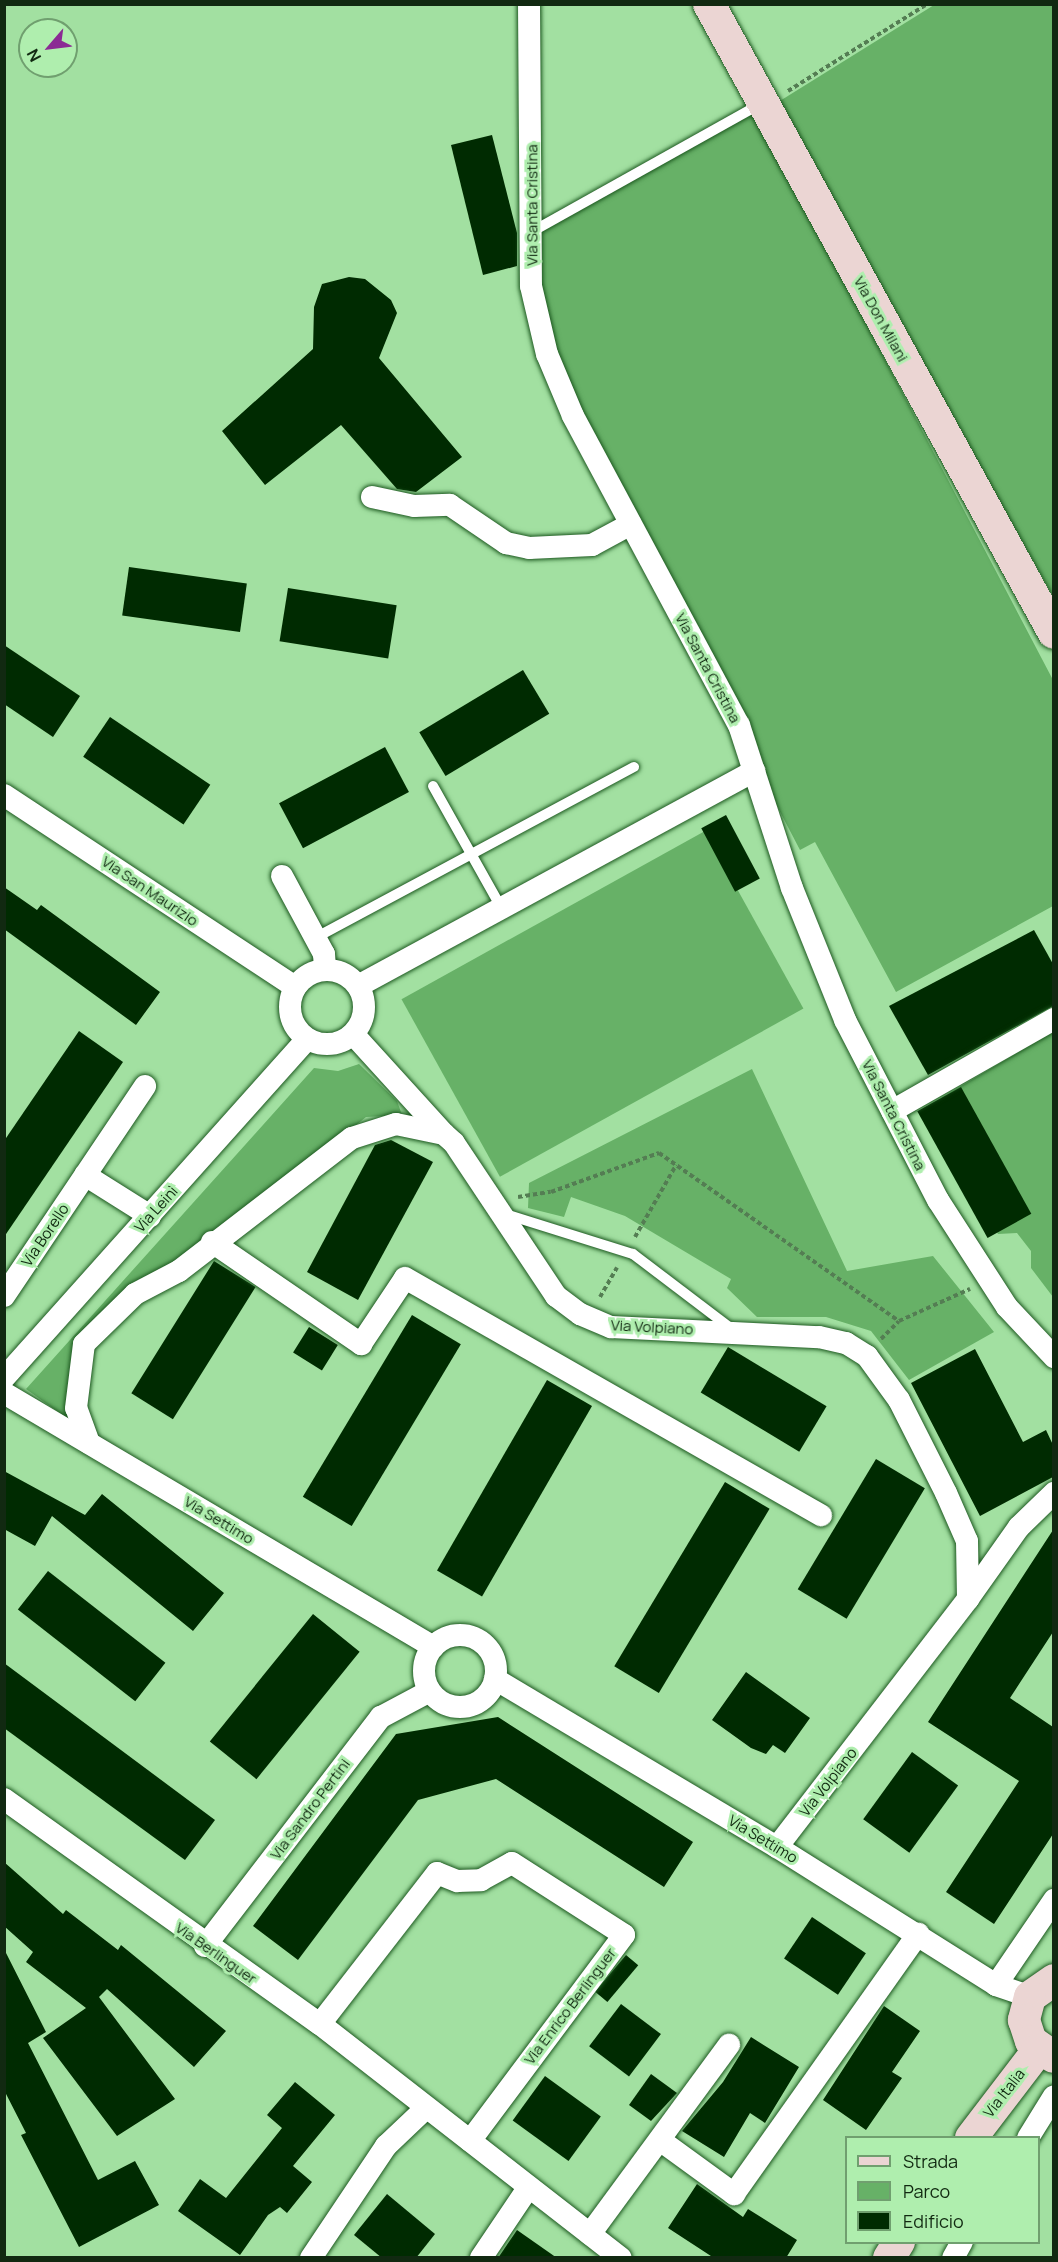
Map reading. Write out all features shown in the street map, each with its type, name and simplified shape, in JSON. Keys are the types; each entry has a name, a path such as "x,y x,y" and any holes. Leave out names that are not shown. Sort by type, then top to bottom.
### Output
{"street":[{"name":"Via Santa Cristina","path":"529,4 535,230 531,286 547,354 573,416 739,725 841,1009 938,1200 990,1280 1053,1357"},
{"name":"Via Don Milani","path":"709,4 1053,633"},
{"path":"372,497 414,506 450,505 506,543 529,548 592,545 631,525"},
{"path":"358,986 754,771"},
{"name":"Via San Maurizio","path":"4,795 295,987"},
{"path":"282,876 315,938 325,970"},
{"path":"325,970 349,977 358,986 364,1011 353,1034 331,1045 307,1039 292,1022 295,987 325,970"},
{"path":"892,1110 1053,1018"},
{"name":"Via Volpiano","path":"353,1034 465,1155 556,1296 580,1314 611,1328 819,1337 846,1343 867,1356 899,1400 967,1540 968,1599 777,1847"},
{"name":"Via Leinì","path":"4,1378 307,1039"},
{"name":"Via Borello","path":"4,1296 145,1086"},
{"path":"88,1443 76,1408 84,1344 135,1294 179,1271 212,1242 352,1138 396,1124 444,1134"},
{"path":"85,1175 150,1216"},
{"path":"212,1242 361,1344 405,1278 821,1515"},
{"name":"Via Settimo","path":"4,1394 434,1647"},
{"path":"968,1599 1019,1527 1053,1493"},
{"path":"454,1636 477,1640 493,1656 495,1679 472,1705 449,1705 430,1691 425,1668 434,1647 454,1636"},
{"name":"Via Settimo","path":"495,1679 777,1847 996,1985 1042,1989"},
{"name":"Via Sandro Pertini","path":"205,1946 381,1717 430,1691"},
{"name":"Via Berlinguer","path":"4,1799 205,1946 320,2024 528,2188 621,2258"},
{"name":"Via Enrico Berlinguer","path":"320,2024 437,1874 457,1881 481,1880 512,1863 624,1935 470,2141"},
{"path":"996,1985 1053,1900"},
{"path":"660,2140 734,2194 918,1934"},
{"path":"1042,1989 1026,2031 1046,2053"},
{"path":"590,2234 729,2045"},
{"name":"Via Italia","path":"973,2136 1046,2053"},
{"path":"1029,2136 1053,2096"},
{"path":"311,2258 386,2146 426,2108"},
{"path":"481,2258 528,2188"},
{"path":"889,2258 898,2244"},
{"path":"953,2258 961,2244"}],"lane":[{"path":"535,230 762,102"},
{"path":"315,938 634,767"},
{"path":"433,786 501,907"},
{"path":"498,1207 633,1254 736,1332"}],"path":[{"path":"762,102 927,4"},
{"path":"498,1207 552,1192 659,1154 899,1321"},
{"path":"867,1356 899,1321 990,1280"}],"green space":[{"path":"934,5 1053,5 1053,596 775,104"},
{"path":"753,108 1053,680 1053,906 896,992 815,842 800,850 573,416 547,354 535,230"},
{"path":"705,831 803,1009 500,1177 402,999"},
{"path":"1053,1032 1053,1297 1031,1268 1031,1251 1017,1233 998,1234 924,1108"},
{"path":"359,1064 397,1101 402,1115 366,1117 84,1344 71,1421 26,1389 314,1068 338,1071"},
{"path":"752,1069 847,1271 933,1256 994,1332 909,1380 871,1331 826,1317 757,1317 727,1288 731,1279 625,1216 571,1197 564,1217 528,1208 529,1183"}],"building":[{"path":"492,135 517,233 517,266 483,275 451,145"},
{"path":"349,277 365,279 391,300 397,313 379,358 462,457 416,492 397,489 341,425 265,485 222,431 313,349 314,307 322,284"},
{"path":"129,567 247,584 240,632 122,616"},
{"path":"288,588 397,605 388,659 280,641"},
{"path":"4,645 80,696 53,737 4,704"},
{"path":"523,670 549,714 446,776 419,732"},
{"path":"110,717 210,785 183,824 83,757"},
{"path":"385,747 409,792 303,848 279,803"},
{"path":"726,815 760,879 735,892 701,828"},
{"path":"4,887 37,910 41,905 160,992 136,1025 4,929"},
{"path":"1034,930 1053,964 1053,1006 928,1075 889,1006"},
{"path":"79,1031 123,1062 4,1237 4,1141"},
{"path":"961,1087 1031,1214 988,1238 917,1111"},
{"path":"391,1140 433,1162 358,1300 307,1272 375,1145"},
{"path":"214,1261 256,1287 173,1419 131,1393"},
{"path":"412,1315 461,1344 352,1526 303,1497"},
{"path":"309,1327 338,1345 322,1370 293,1352"},
{"path":"728,1347 827,1406 799,1452 701,1392"},
{"path":"975,1349 1023,1442 1046,1430 1053,1445 1053,1477 980,1516 911,1383"},
{"path":"547,1380 592,1406 482,1597 437,1571"},
{"path":"876,1459 925,1488 847,1619 798,1589"},
{"path":"4,1471 85,1515 102,1494 224,1593 193,1631 52,1516 35,1546 4,1529"},
{"path":"725,1482 770,1509 659,1693 614,1666"},
{"path":"1053,1530 1053,1632 1010,1698 1053,1727 1053,1834 994,1924 946,1892 1019,1781 928,1722"},
{"path":"48,1571 165,1663 135,1701 18,1610"},
{"path":"313,1614 360,1652 256,1779 210,1741"},
{"path":"4,1663 215,1820 185,1860 4,1728"},
{"path":"746,1672 810,1718 785,1753 773,1745 766,1754 751,1748 712,1720"},
{"path":"498,1717 693,1842 664,1887 496,1779 418,1800 298,1960 253,1926 396,1734"},
{"path":"912,1752 958,1786 909,1853 863,1819"},
{"path":"4,1862 63,1914 66,1910 118,1950 121,1945 226,2031 194,2067 107,1989 99,1997 175,2099 117,2136 43,2038 86,2008 26,1962 33,1952 4,1926"},
{"path":"812,1917 866,1953 838,1995 784,1958"},
{"path":"4,1949 46,2032 28,2043 98,2180 135,2161 159,2205 79,2247 21,2135 26,2133 4,2090"},
{"path":"626,1955 638,1965 607,2002 595,1992"},
{"path":"621,2004 661,2034 629,2076 589,2046"},
{"path":"884,2006 920,2031 892,2072 902,2078 866,2130 823,2100"},
{"path":"751,2037 799,2067 765,2123 750,2113 724,2157 682,2131 723,2082"},
{"path":"651,2074 677,2093 651,2121 629,2105"},
{"path":"545,2076 601,2117 568,2161 513,2120"},
{"path":"295,2082 335,2115 293,2166 312,2182 287,2213 280,2207 268,2215 240,2255 178,2211 200,2179 226,2198 282,2128 267,2115"},
{"path":"697,2184 743,2217 748,2209 797,2240 786,2258 714,2258 668,2228"},
{"path":"387,2194 435,2234 416,2258 382,2258 354,2235"},
{"path":"517,2230 557,2258 498,2258"}]}
